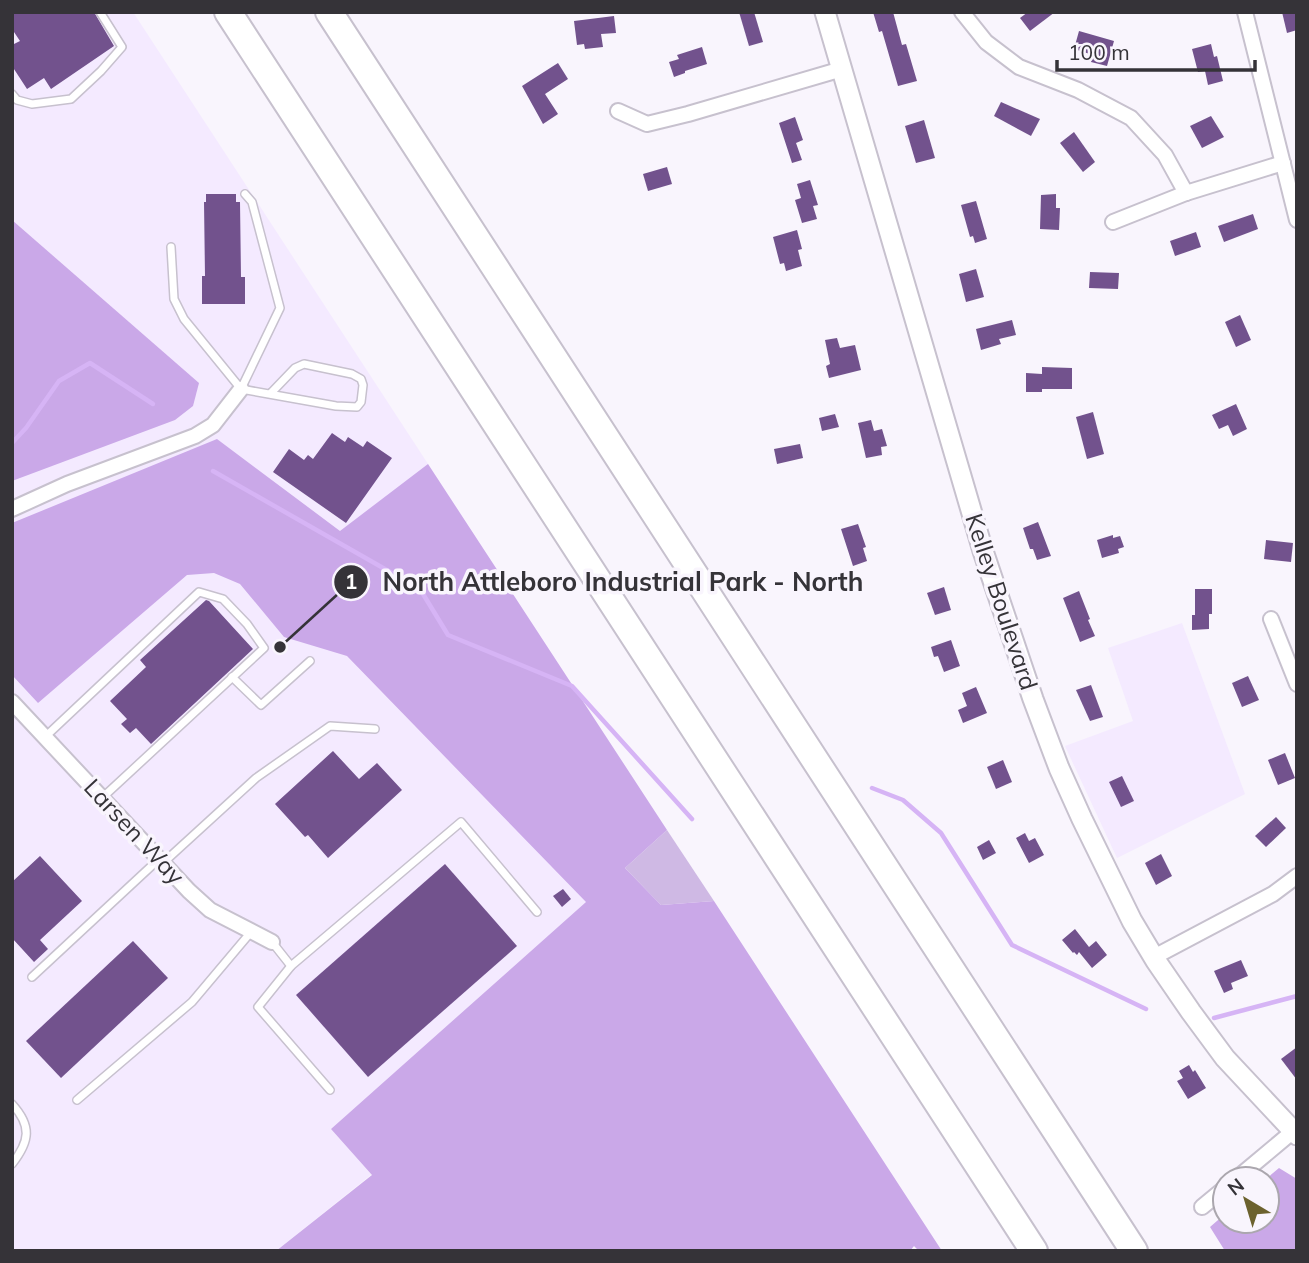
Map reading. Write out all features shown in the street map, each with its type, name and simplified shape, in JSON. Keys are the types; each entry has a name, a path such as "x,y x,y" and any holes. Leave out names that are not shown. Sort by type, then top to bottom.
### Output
{"highway":[{"path":"228,12 1034,1251"},
{"path":"329,12 1134,1251"}],"main road":[{"name":"Kelley Boulevard","path":"825,12 983,551 1028,687 1059,768 1132,921 1154,957 1225,1058 1296,1132"}],"street":[{"path":"962,12 986,42 1019,67 1078,90 1131,118 1165,155 1185,193"},
{"path":"1245,12 1297,220"},
{"path":"618,111 648,124 842,69"},
{"path":"1113,222 1185,193 1283,163"},
{"path":"12,509 67,484 195,436 213,425 241,389"},
{"path":"1271,619 1297,684"},
{"name":"Larsen Way","path":"15,711 46,737 188,891 210,910 271,942"},
{"path":"1154,957 1273,894 1297,876"},
{"path":"1254,1165 1296,1132"},
{"path":"1202,1207 1211,1200"}],"lane":[{"path":"12,94 17,100 32,104 71,99 122,47 100,12"},
{"path":"241,389 280,308 252,202 245,194"},
{"path":"171,247 174,299 184,320 241,389 270,394 351,407 357,407 361,402 363,385 361,379 352,374 304,365 295,368 270,394"},
{"path":"46,737 199,592 223,599 247,624 264,648 102,798"},
{"path":"232,677 261,705 310,661"},
{"path":"32,977 256,778 330,726 375,729"},
{"path":"330,1090 258,1007 291,966 461,822 537,912"},
{"path":"77,1100 192,1002 251,932"},
{"path":"271,942 291,966"},
{"path":"12,1104 20,1112 27,1135 21,1154 12,1164"}],"shaded area":[{"path":"12,12 133,12 667,830 331,1129 372,1174 276,1251 12,1251"},
{"path":"12,220 199,383 193,406 175,420 12,481"},
{"path":"217,439 340,531 428,464 667,830 625,868 661,905 714,901 942,1251 919,1251 914,1246 910,1251 276,1251 372,1175 331,1129 586,902 347,656 284,637 240,584 214,573 187,575 38,703 12,675 12,523"},
{"path":"1182,623 1245,794 1117,858 1065,746 1133,721 1108,648"},
{"path":"667,830 714,901 661,905 625,868"},
{"path":"1281,1169 1297,1179 1297,1251 1225,1251 1215,1235 1281,1235"}],"building":[{"path":"12,12 94,12 114,46 51,89 44,78 27,89 12,66 12,45 20,41 12,29"},
{"path":"739,12 754,12 763,42 749,46"},
{"path":"873,12 893,12 902,45 906,44 917,81 898,86 882,31 879,32"},
{"path":"1028,12 1055,12 1030,31 1020,18"},
{"path":"1282,12 1297,12 1297,30 1287,33"},
{"path":"614,16 616,33 601,34 603,47 585,49 584,44 577,45 574,21"},
{"path":"1079,31 1114,41 1107,66 1091,62 1093,55 1074,49"},
{"path":"1211,44 1223,81 1208,85 1205,71 1198,72 1192,49"},
{"path":"702,47 707,64 674,77 669,62 679,59 677,55"},
{"path":"558,63 568,79 545,94 558,114 543,124 522,86"},
{"path":"1001,102 1040,119 1031,136 994,116"},
{"path":"1211,116 1224,137 1202,148 1190,126"},
{"path":"795,117 803,140 796,143 802,160 792,163 779,123"},
{"path":"924,120 935,158 916,163 905,126"},
{"path":"1074,132 1095,162 1083,172 1060,143"},
{"path":"667,167 672,184 648,191 643,174"},
{"path":"810,180 818,205 813,206 817,219 802,223 795,200 801,198 797,184"},
{"path":"206,194 236,194 236,202 240,202 241,277 245,277 245,304 202,304"},
{"path":"1056,194 1056,208 1060,208 1059,230 1040,229 1041,195"},
{"path":"976,201 987,239 975,243 973,236 970,237 961,205"},
{"path":"1253,214 1258,229 1224,242 1218,226"},
{"path":"797,230 802,249 798,250 802,266 786,271 784,263 780,264 773,237"},
{"path":"1196,232 1201,247 1175,256 1170,241"},
{"path":"976,269 984,297 966,302 959,274"},
{"path":"1090,272 1119,273 1118,289 1089,288"},
{"path":"1240,315 1251,340 1236,347 1225,322"},
{"path":"1012,320 1016,335 999,339 1001,344 981,350 976,329"},
{"path":"837,338 840,348 855,345 861,370 829,378 826,366 830,364 825,340"},
{"path":"1042,367 1072,368 1072,389 1026,392 1026,373 1042,374"},
{"path":"1236,404 1247,429 1233,436 1228,425 1219,429 1212,415"},
{"path":"1093,412 1104,454 1087,459 1076,417"},
{"path":"835,414 839,427 822,431 819,418"},
{"path":"871,420 874,431 882,429 887,446 881,447 882,455 866,458 858,423"},
{"path":"332,433 345,442 348,437 363,447 367,441 392,458 346,523 273,472 289,449 304,460 308,455 313,459"},
{"path":"800,444 803,458 777,464 774,449"},
{"path":"1038,522 1051,556 1037,560 1023,528"},
{"path":"858,524 866,547 863,548 867,561 853,566 841,529"},
{"path":"1113,535 1113,538 1120,536 1124,547 1118,549 1119,553 1102,558 1097,540"},
{"path":"1266,540 1293,543 1291,562 1264,559"},
{"path":"944,587 951,610 935,615 927,593"},
{"path":"1195,589 1212,589 1209,629 1192,630"},
{"path":"1079,591 1095,636 1080,642 1063,598"},
{"path":"206,600 253,649 151,744 136,728 130,733 121,724 127,719 110,701 146,667 140,660"},
{"path":"951,640 960,666 944,672 931,647"},
{"path":"1248,676 1259,700 1242,707 1232,683"},
{"path":"1091,685 1103,717 1090,721 1076,690"},
{"path":"976,687 987,713 963,723 958,710 967,706 962,693"},
{"path":"333,751 359,779 377,763 402,790 328,858 275,804"},
{"path":"1285,753 1295,778 1278,785 1268,760"},
{"path":"1003,760 1012,782 996,789 987,767"},
{"path":"1122,776 1134,801 1121,807 1109,782"},
{"path":"1276,817 1286,828 1266,847 1255,836"},
{"path":"1025,833 1029,841 1035,838 1044,855 1029,863 1016,838"},
{"path":"989,840 996,853 983,860 977,847"},
{"path":"1161,854 1172,876 1156,885 1145,863"},
{"path":"40,856 82,901 40,940 48,949 34,962 12,938 12,882"},
{"path":"445,864 517,946 368,1077 296,995"},
{"path":"563,889 571,899 562,907 553,896"},
{"path":"1075,929 1089,947 1096,941 1107,955 1092,968 1079,952 1077,955 1073,953 1062,940"},
{"path":"133,941 168,978 61,1078 26,1041"},
{"path":"1241,960 1248,976 1231,983 1233,989 1224,993 1214,971"},
{"path":"1297,1047 1297,1080 1281,1059"},
{"path":"1189,1065 1206,1088 1188,1099 1177,1081 1183,1078 1179,1071"}],"waterway":[{"path":"12,443 59,381 90,363 153,404"},
{"path":"213,471 420,589 448,635 572,686 692,819"},
{"path":"872,788 903,800 941,833 1012,945 1146,1009"},
{"path":"1214,1018 1297,996"}],"place":[{"name":"North Attleboro Industrial Park - North","path":"280,647"}]}
